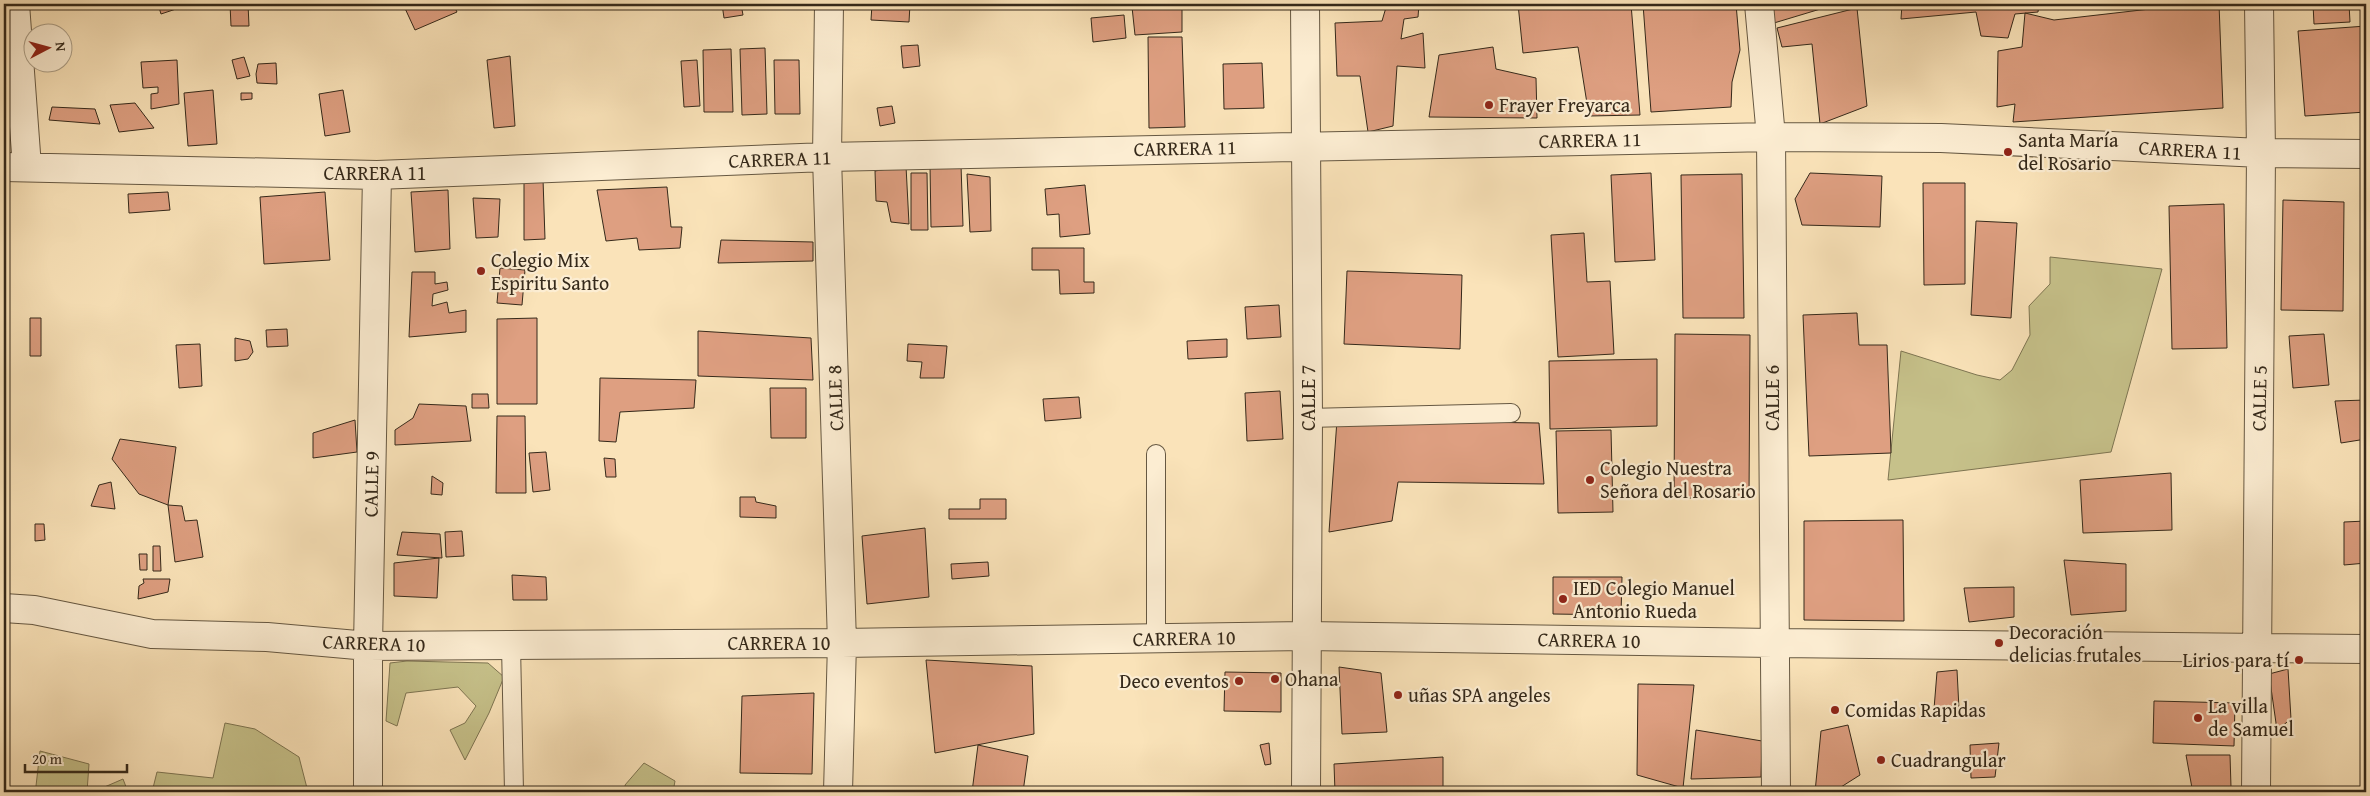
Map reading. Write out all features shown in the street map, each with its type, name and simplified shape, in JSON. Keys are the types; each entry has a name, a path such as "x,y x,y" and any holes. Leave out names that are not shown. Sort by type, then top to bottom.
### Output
{"street":[{"path":"15,4 15,167"},
{"name":"CALLE 8","path":"829,4 827,156 842,643 838,792"},
{"name":"CALLE 7","path":"1305,4 1308,418 1306,792"},
{"name":"CALLE 6","path":"1759,4 1770,137 1773,643 1776,792"},
{"name":"CALLE 5","path":"2256,792 2261,154 2259,4"},
{"name":"CARRERA 11","path":"15,167 377,175 827,156 1770,137 1941,138 2261,154 2366,154"},
{"name":"CALLE 9","path":"368,792 368,646 377,175"},
{"name":"CARRERA 10","path":"4,608 34,610 152,634 267,638 368,646 842,643 1306,636 1773,643 2256,646 2366,649"}],"lane":[{"path":"1308,418 1511,414"},
{"path":"1156,454 1156,638"},
{"path":"511,645 514,792"}],"shaded area":[{"path":"2050,257 2162,269 2111,452 1888,480 1901,351 1977,375 2000,380 2012,370 2030,335 2029,306 2050,284"},
{"path":"407,661 488,663 504,677 489,713 465,760 450,730 465,723 476,706 458,687 406,693 397,726 386,721 390,663"},
{"path":"225,723 255,729 299,757 308,792 152,792 157,772 213,778"},
{"path":"40,751 89,764 87,792 42,792 36,786"},
{"path":"644,763 675,781 673,792 626,792 625,785"},
{"path":"123,779 128,792 93,792"}],"building":[{"path":"158,4 175,4 176,9 161,14"},
{"path":"230,4 248,4 249,26 231,26"},
{"path":"403,4 453,4 457,12 415,30"},
{"path":"722,4 741,4 743,15 724,18"},
{"path":"872,4 910,4 909,22 871,20"},
{"path":"1182,4 1182,32 1135,35 1132,7"},
{"path":"1387,4 1419,4 1418,17 1404,19 1401,39 1423,33 1425,68 1397,66 1393,126 1368,132 1360,76 1337,76 1335,23 1382,21"},
{"path":"1518,4 1631,4 1640,115 1589,116 1578,47 1523,53"},
{"path":"1643,4 1736,4 1740,50 1732,82 1731,107 1651,112"},
{"path":"1771,4 1837,4 1774,23"},
{"path":"1902,4 2039,4 2038,12 2015,14 2008,38 1981,36 1976,12 1901,19"},
{"path":"2151,4 2219,4 2223,108 2013,122 2015,104 1997,107 1998,51 2022,47 2025,13 2054,20 2150,9"},
{"path":"2313,4 2349,4 2350,22 2314,24"},
{"path":"1857,8 1867,106 1820,124 1812,44 1782,47 1777,28"},
{"path":"1124,15 1126,38 1093,42 1091,18"},
{"path":"2366,26 2366,112 2305,116 2298,31"},
{"path":"1148,37 1182,37 1185,127 1149,128"},
{"path":"918,45 920,66 903,68 901,46"},
{"path":"1493,47 1496,69 1536,78 1537,118 1429,117 1439,55"},
{"path":"765,48 767,114 742,115 740,49"},
{"path":"731,49 733,112 704,112 703,50"},
{"path":"510,56 515,126 494,128 487,60"},
{"path":"244,57 250,76 237,79 232,60"},
{"path":"177,60 179,104 151,109 151,94 158,93 158,87 143,88 141,62"},
{"path":"697,60 700,106 684,107 681,61"},
{"path":"774,60 799,60 800,114 775,114"},
{"path":"276,63 277,84 257,83 258,64"},
{"path":"1262,63 1264,108 1224,109 1223,64"},
{"path":"213,90 217,144 188,146 184,93"},
{"path":"343,90 350,132 325,136 319,94"},
{"path":"241,93 252,93 252,99 241,100"},
{"path":"135,103 154,128 119,132 110,105"},
{"path":"892,106 895,123 880,126 877,108"},
{"path":"52,107 95,109 100,124 49,120"},
{"path":"930,165 961,165 963,226 931,227"},
{"path":"906,166 909,224 891,222 887,202 876,201 875,171"},
{"path":"911,173 927,173 928,230 911,230"},
{"path":"1651,173 1655,260 1615,262 1611,175"},
{"path":"1810,173 1882,176 1880,227 1802,225 1795,199"},
{"path":"967,174 990,177 991,231 970,232"},
{"path":"1742,174 1744,318 1683,318 1681,175"},
{"path":"543,179 545,239 524,240 524,181"},
{"path":"1923,183 1965,183 1965,284 1924,285"},
{"path":"1085,185 1090,234 1060,237 1059,214 1047,215 1045,189"},
{"path":"667,187 671,227 682,227 680,248 639,250 637,238 606,241 597,190"},
{"path":"448,190 450,249 415,252 411,192"},
{"path":"168,192 170,210 129,213 128,194"},
{"path":"325,192 330,260 264,264 260,197"},
{"path":"473,198 500,199 498,237 476,238"},
{"path":"2283,200 2344,202 2343,311 2281,310"},
{"path":"2224,204 2227,348 2172,349 2169,206"},
{"path":"1976,221 2017,223 2011,318 1971,315"},
{"path":"1584,233 1587,282 1610,281 1614,354 1558,357 1551,235"},
{"path":"721,240 813,242 813,261 718,263"},
{"path":"1032,248 1084,248 1084,282 1094,282 1094,293 1060,294 1059,270 1032,270"},
{"path":"500,268 525,270 522,305 497,303"},
{"path":"1347,271 1462,275 1460,349 1344,344"},
{"path":"412,272 435,272 435,284 447,282 448,290 433,294 432,306 447,302 449,313 466,310 466,332 409,337"},
{"path":"1279,305 1281,337 1247,339 1245,307"},
{"path":"1857,313 1859,345 1887,345 1891,453 1809,456 1803,315"},
{"path":"30,318 41,318 41,356 30,356"},
{"path":"537,318 537,404 497,404 497,319"},
{"path":"287,329 288,346 267,347 266,330"},
{"path":"698,331 811,338 813,380 698,376"},
{"path":"1675,334 1750,335 1749,498 1674,498"},
{"path":"2324,334 2329,385 2293,388 2289,336"},
{"path":"235,338 250,341 253,352 248,359 235,361"},
{"path":"1227,339 1227,357 1188,359 1187,341"},
{"path":"200,344 202,386 179,388 176,345"},
{"path":"908,344 947,346 944,378 920,378 922,362 907,361"},
{"path":"1657,359 1657,426 1550,429 1549,361"},
{"path":"600,378 696,380 694,408 620,412 616,442 599,441"},
{"path":"770,388 806,388 806,438 771,438"},
{"path":"1280,391 1283,439 1247,441 1245,393"},
{"path":"472,394 488,394 489,408 472,408"},
{"path":"1079,397 1081,418 1045,421 1043,399"},
{"path":"2366,400 2366,439 2341,443 2335,401"},
{"path":"419,404 466,406 471,441 395,445 395,430 413,418"},
{"path":"497,416 525,416 526,493 496,493"},
{"path":"355,420 357,452 313,458 313,433"},
{"path":"1337,420 1539,423 1544,484 1398,482 1392,521 1329,532"},
{"path":"1611,430 1613,512 1558,513 1556,431"},
{"path":"120,439 176,447 168,505 139,494 112,459"},
{"path":"546,452 550,490 533,492 529,453"},
{"path":"604,458 615,459 616,477 606,477"},
{"path":"2171,473 2172,530 2083,533 2080,480"},
{"path":"432,476 443,483 442,495 431,494"},
{"path":"111,482 115,509 91,506 99,485"},
{"path":"740,497 755,497 756,502 776,506 776,518 740,517"},
{"path":"980,499 1006,499 1006,519 949,519 949,509 980,509"},
{"path":"168,505 182,506 185,521 197,520 203,557 175,562"},
{"path":"1903,520 1904,621 1804,620 1804,521"},
{"path":"2366,521 2366,563 2344,565 2344,522"},
{"path":"35,524 44,524 45,540 35,541"},
{"path":"925,528 929,597 867,604 862,536"},
{"path":"462,531 464,556 446,557 445,532"},
{"path":"402,532 440,534 442,558 397,555"},
{"path":"153,546 160,546 161,571 153,571"},
{"path":"139,554 147,554 147,570 140,570"},
{"path":"439,558 437,598 394,596 394,563"},
{"path":"2064,560 2126,564 2126,611 2071,615"},
{"path":"988,562 989,576 952,579 951,564"},
{"path":"512,575 546,577 547,600 513,600"},
{"path":"1553,577 1622,577 1621,615 1553,614"},
{"path":"143,579 170,579 168,592 138,599 139,586 144,583"},
{"path":"2014,587 2014,617 1969,622 1964,588"},
{"path":"926,660 1032,666 1034,734 935,753"},
{"path":"1339,667 1381,673 1387,732 1342,734"},
{"path":"2288,669 2291,719 2277,730 2269,674"},
{"path":"1957,670 1959,709 1934,709 1937,672"},
{"path":"1225,672 1281,673 1281,712 1224,711"},
{"path":"1638,684 1694,685 1683,788 1637,775"},
{"path":"814,693 812,774 740,773 742,696"},
{"path":"2154,701 2235,703 2234,746 2153,743"},
{"path":"1848,725 1860,775 1841,787 1840,792 1815,792 1821,731"},
{"path":"1696,730 1762,741 1761,777 1691,779"},
{"path":"1269,743 1271,764 1265,765 1260,745"},
{"path":"1999,743 1995,777 1971,778 1970,745"},
{"path":"978,745 1028,756 1023,792 972,792"},
{"path":"2186,755 2230,755 2231,787 2192,788"},
{"path":"1443,757 1443,792 1335,792 1334,764"},
{"path":"2230,790 2230,792 2124,791"}],"place":[{"name":"Frayer Freyarca","path":"1489,105"},
{"name":"Santa María del Rosario","path":"2008,152"},
{"name":"Colegio Mix Espiritu Santo","path":"481,271"},
{"name":"Colegio Nuestra Señora del Rosario","path":"1590,480"},
{"name":"IED Colegio Manuel Antonio Rueda","path":"1563,599"},
{"name":"Decoración delicias frutales","path":"1999,643"},
{"name":"Lirios para tí","path":"2299,660"},
{"name":"Ohana","path":"1275,679"},
{"name":"Deco eventos","path":"1239,681"},
{"name":"uñas SPA angeles","path":"1398,695"},
{"name":"Comidas Rapidas","path":"1835,710"},
{"name":"La villa de Samuel","path":"2198,718"},
{"name":"Cuadrangular","path":"1881,760"}]}
